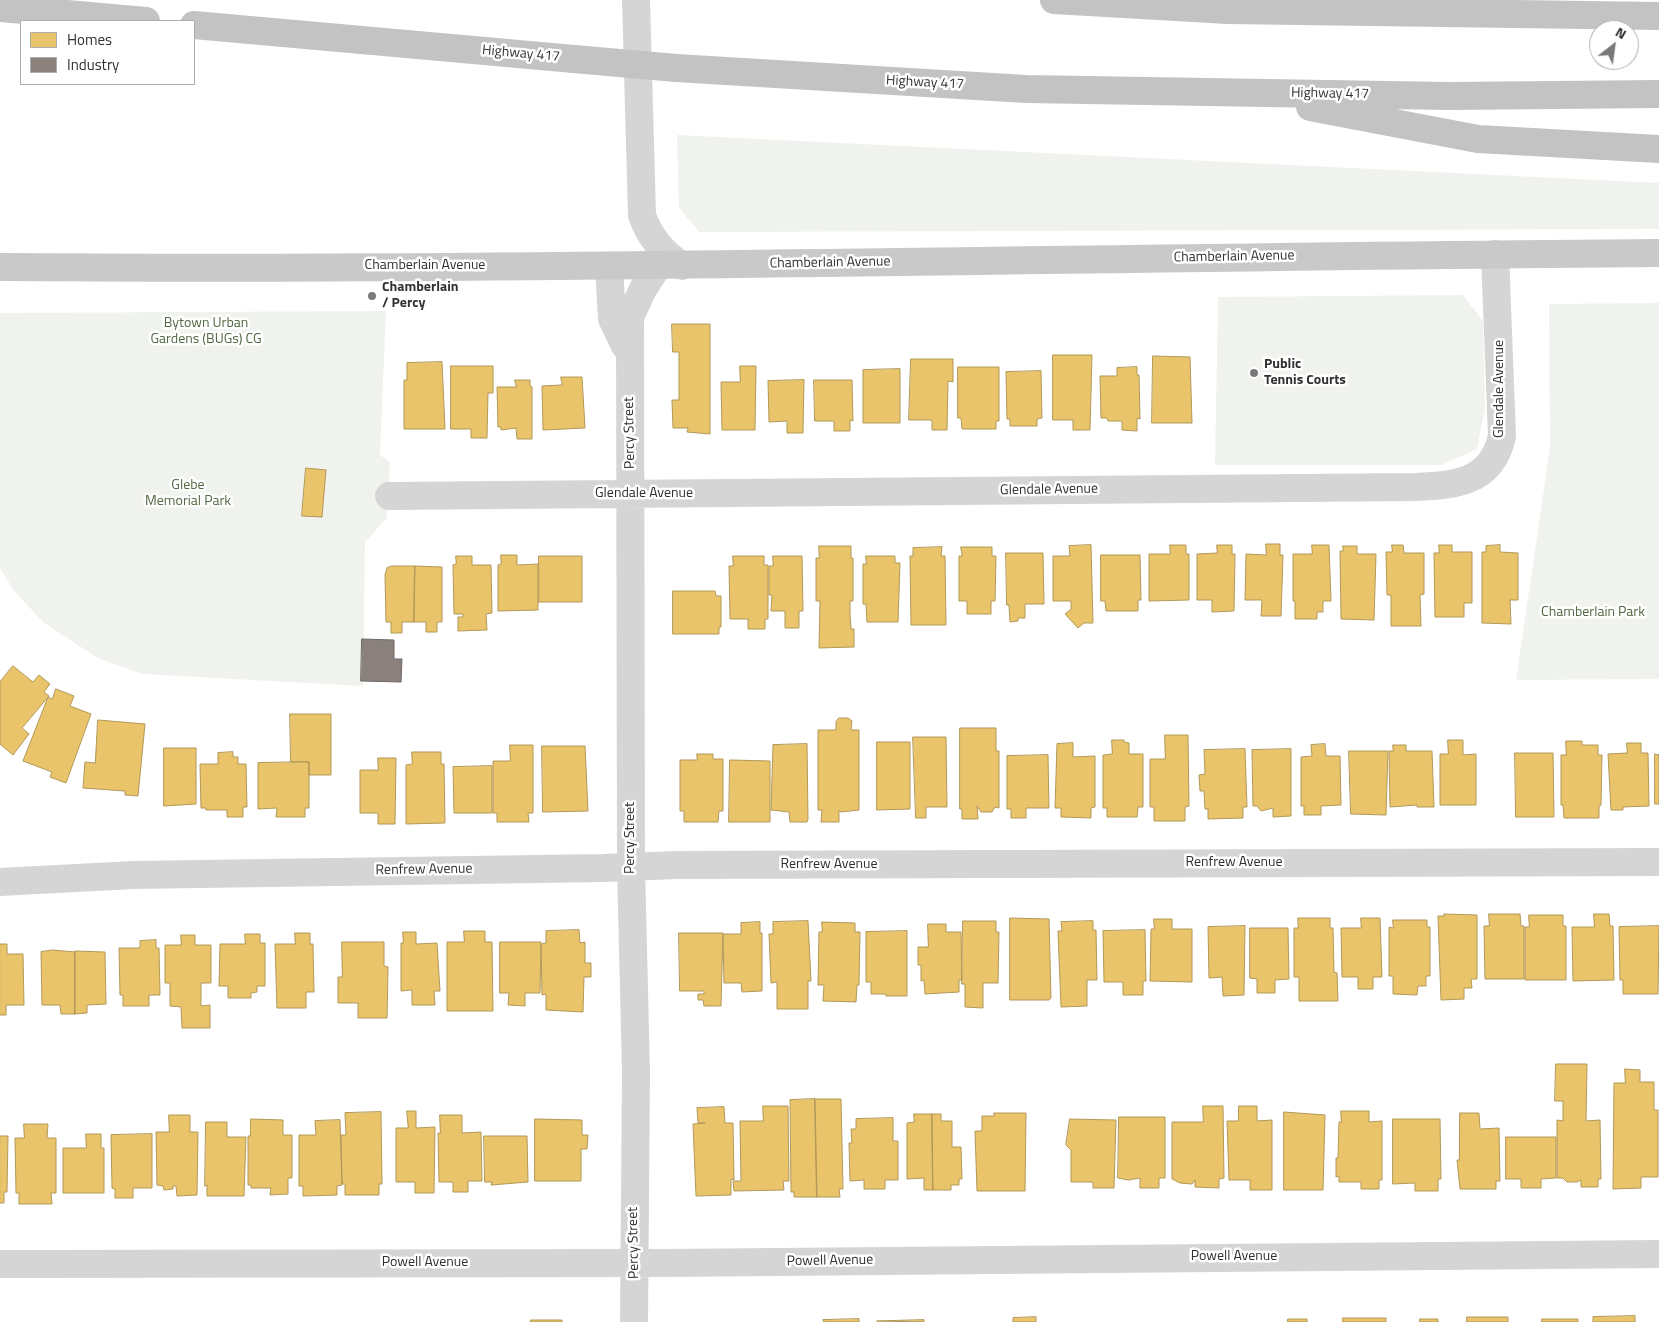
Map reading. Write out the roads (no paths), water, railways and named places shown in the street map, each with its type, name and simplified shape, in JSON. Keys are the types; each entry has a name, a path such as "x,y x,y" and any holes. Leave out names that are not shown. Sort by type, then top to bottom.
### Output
{"highway":[{"path":"1054,0 1228,10 1659,16"},
{"path":"0,8 135,20"},
{"name":"Highway 417","path":"195,25 676,68 1026,89 1448,96 1659,94"},
{"path":"1227,92 1478,139 1659,149"}],"main road":[{"name":"Chamberlain Avenue","path":"0,267 670,266 1659,253"}],"street":[{"path":"636,0 642,215 646,230 666,254 670,266"},
{"name":"Glendale Avenue","path":"389,496 1415,487 1469,480 1482,472 1492,462 1500,446 1502,436 1496,254"},
{"name":"Percy Street","path":"610,266 612,319 629,353"},
{"name":"Percy Street","path":"634,1322 636,1064 631,867 632,493 630,317 643,289 670,266"},
{"name":"Renfrew Avenue","path":"0,882 133,875 631,867 1659,862"},
{"name":"Powell Avenue","path":"0,1264 634,1262 1659,1254"}],"place":[{"name":"Chamberlain / Percy","path":"372,296"},
{"name":"Public Tennis Courts","path":"1254,373"}],"park label":[{"name":"Bytown Urban Gardens (BUGs) CG","path":"206,332"},
{"name":"Glebe Memorial Park","path":"188,494"},
{"name":"Chamberlain Park","path":"1593,613"}]}
